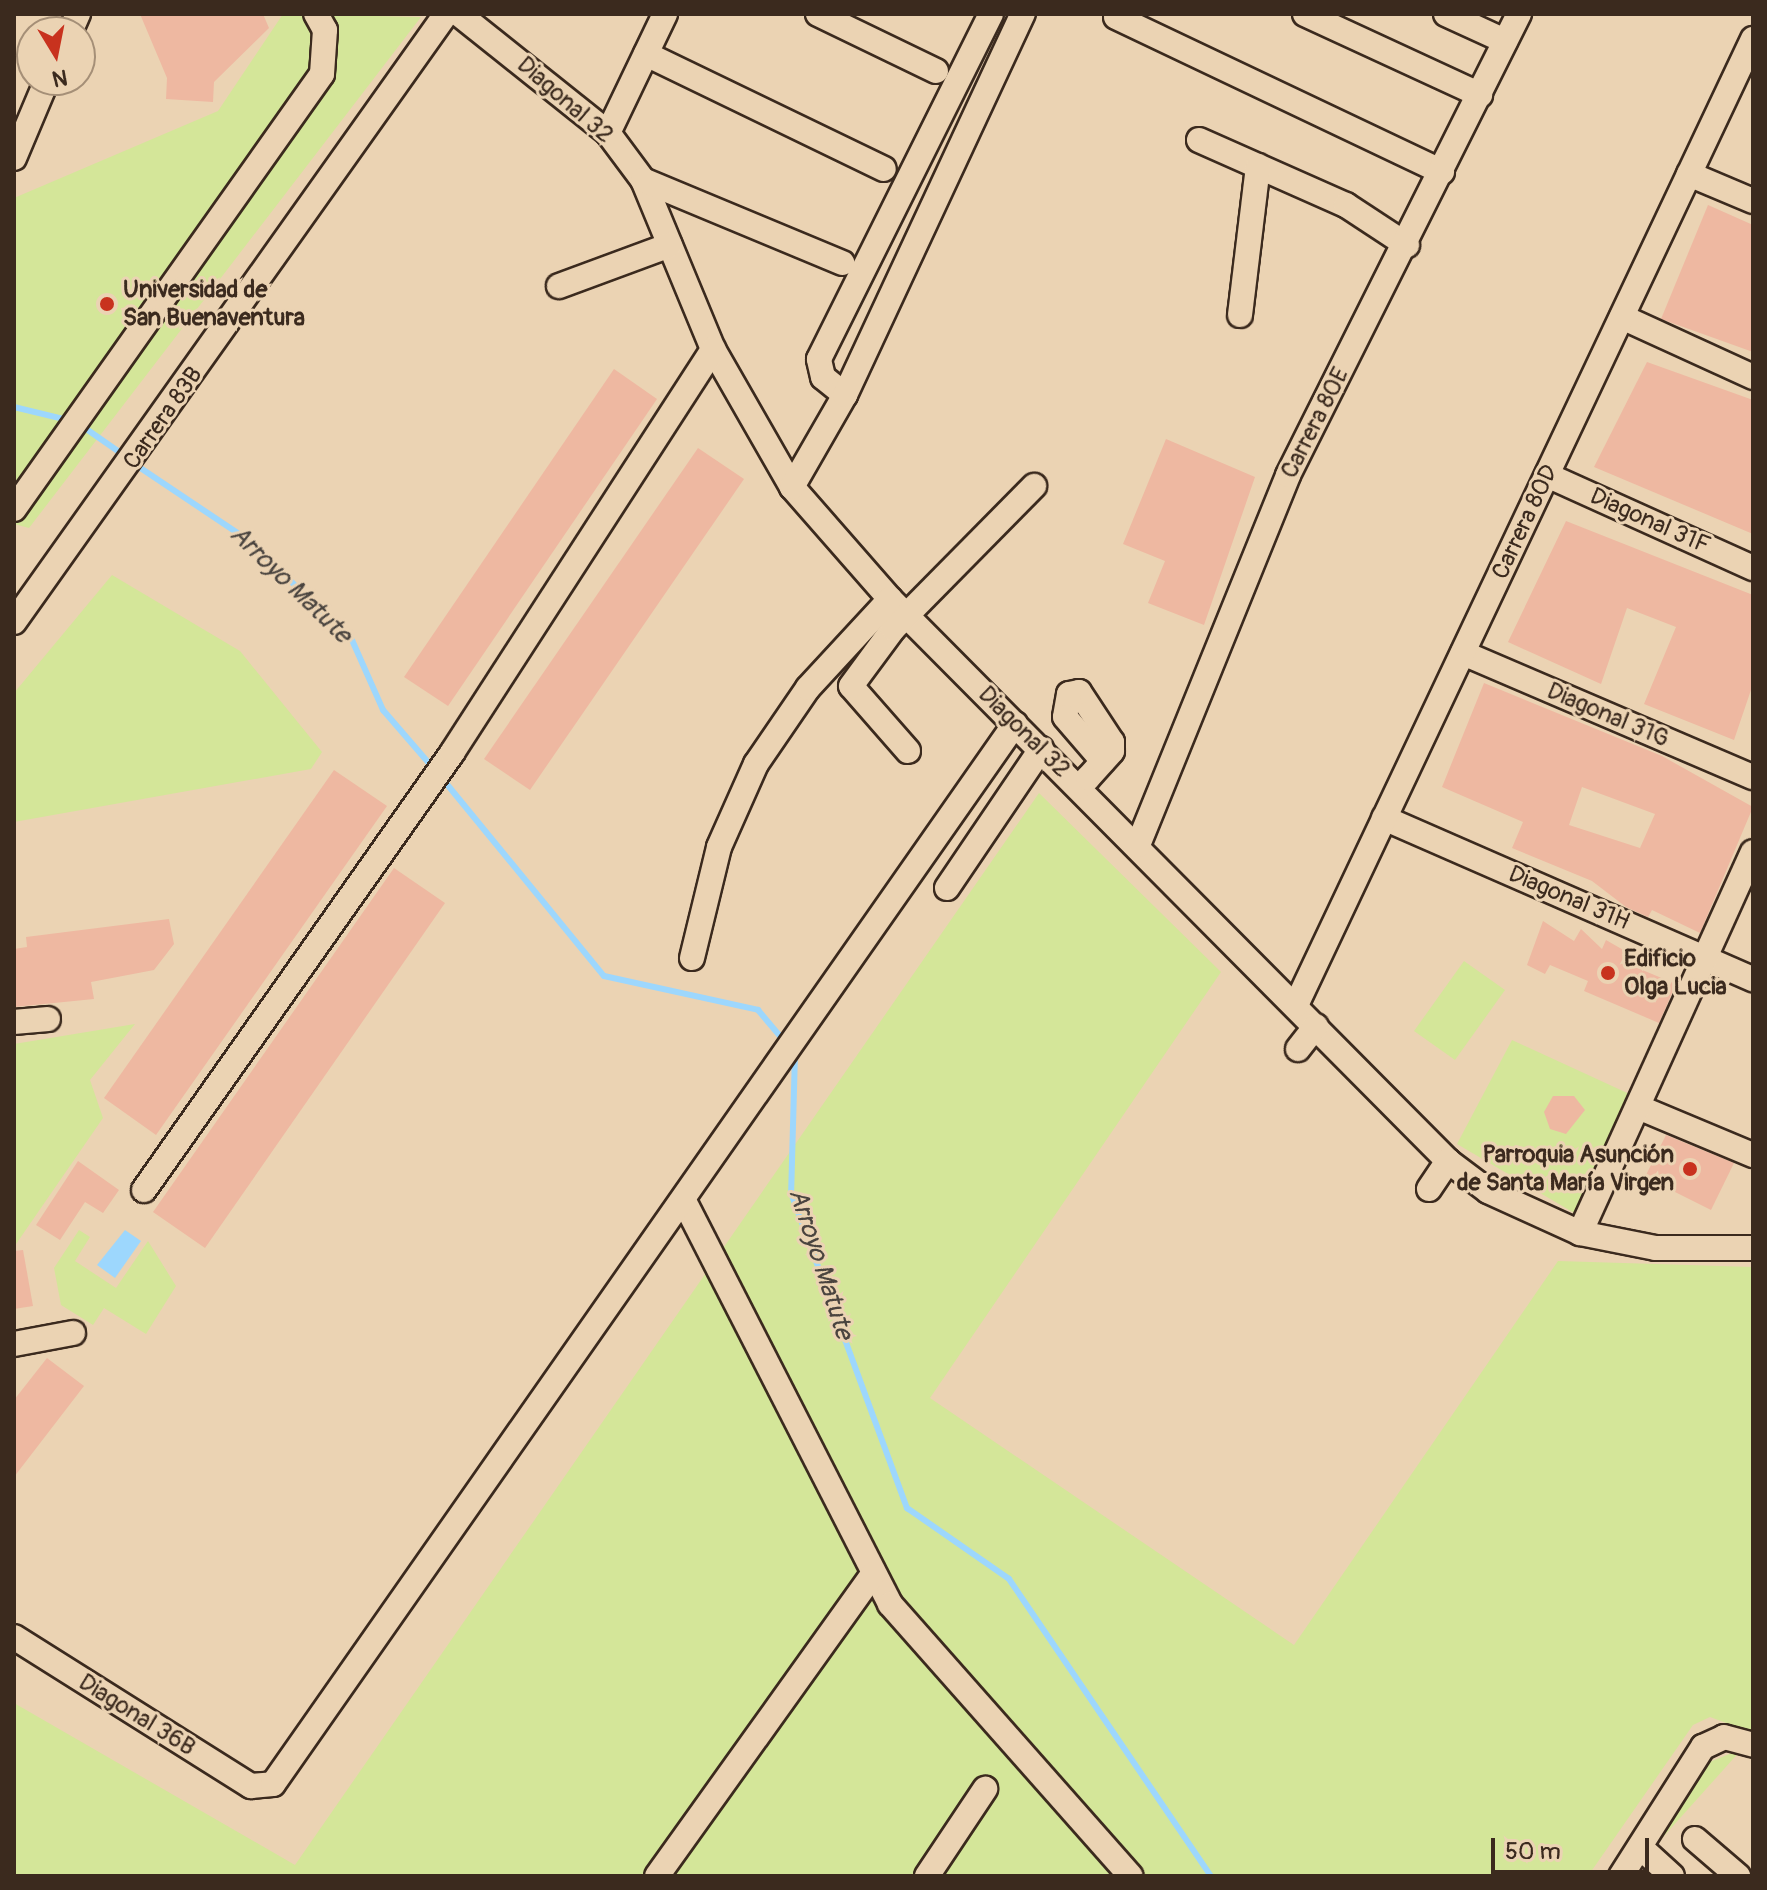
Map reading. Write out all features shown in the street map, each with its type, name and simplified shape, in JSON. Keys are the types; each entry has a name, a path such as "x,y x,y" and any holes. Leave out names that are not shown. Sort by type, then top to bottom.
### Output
{"street":[{"path":"14,509 322,74 325,30 316,14"},
{"name":"Carrera 83B","path":"14,622 167,413 446,14"},
{"name":"Diagonal 32","path":"459,14 608,133 643,180 713,349 792,487 890,599 1138,845 1448,1161 1510,1203 1580,1233 1656,1248 1753,1248"},
{"path":"608,133 665,14"},
{"path":"818,14 936,71"},
{"path":"845,395 823,377 819,359 991,14"},
{"path":"792,487 845,395 1023,14"},
{"path":"1305,14 1480,95"},
{"path":"1446,14 1505,41"},
{"name":"Carrera 80E","path":"1138,845 1288,475 1407,245 1519,14"},
{"path":"1116,17 1442,172"},
{"name":"Carrera 80D","path":"1296,1005 1753,39"},
{"path":"646,54 884,169"},
{"path":"14,158 40,96"},
{"path":"1199,140 1346,205 1407,245"},
{"path":"1240,315 1258,166"},
{"path":"1689,174 1753,201"},
{"path":"643,180 842,263"},
{"path":"559,286 670,245"},
{"path":"1622,317 1753,377"},
{"path":"144,1190 452,753 713,349"},
{"name":"Diagonal 31F","path":"1547,475 1753,568"},
{"path":"908,751 851,686 908,617 1034,486"},
{"path":"692,958 719,847 756,764 808,688 890,599"},
{"name":"Diagonal 31G","path":"1463,653 1753,777"},
{"path":"1015,724 684,1201 890,1604 1131,1876"},
{"path":"947,888 1041,749"},
{"path":"1079,787 1103,761"},
{"name":"Diagonal 31H","path":"1384,818 1753,979"},
{"path":"1580,1233 1753,852"},
{"path":"14,1022 48,1019"},
{"path":"1298,1049 1316,1026"},
{"path":"1638,1107 1753,1155"},
{"path":"1429,1189 1448,1161"},
{"name":"Diagonal 36B","path":"14,1637 262,1789 281,1776 684,1201"},
{"path":"14,1344 73,1333"},
{"path":"657,1876 873,1574"},
{"path":"1621,1876 1703,1747 1724,1737 1753,1745"},
{"path":"927,1876 985,1789"},
{"path":"1695,1839 1738,1876"},
{"path":"1640,1847 1672,1876"}],"green space":[{"name":"Universidad de San Buenaventura","path":"283,14 421,17 29,528 14,524 14,198 218,111"},
{"path":"112,575 240,651 322,752 311,769 14,822 14,693"},
{"path":"1039,793 1221,972 930,1398 1294,1645 1558,1261 1753,1267 1753,1733 1710,1717 1693,1725 1588,1876 14,1876 14,1703 295,1865"},
{"path":"1464,961 1505,990 1455,1060 1414,1031"},
{"path":"135,1024 90,1080 103,1118 14,1247 14,1044"},
{"path":"1512,1040 1636,1097 1581,1217 1457,1144"},
{"path":"79,1230 90,1237 75,1261 116,1288 148,1241 176,1286 146,1334 104,1308 93,1325 61,1305 54,1268"},
{"path":"1742,1749 1655,1846 1707,1763"}],"water":[{"path":"125,1230 141,1241 115,1278 97,1265"}],"building":[{"path":"140,14 263,14 269,28 214,82 213,102 166,99 167,78"},
{"path":"1708,205 1753,225 1753,352 1661,319"},
{"path":"1647,362 1753,400 1753,534 1594,467"},
{"path":"614,369 657,399 448,706 404,677"},
{"path":"1166,439 1255,477 1204,625 1148,603 1165,561 1123,544"},
{"path":"698,448 744,479 530,790 484,759"},
{"path":"1566,521 1753,595 1753,684 1734,740 1644,704 1676,627 1627,608 1601,684 1508,642"},
{"path":"1484,683 1662,756 1753,807 1700,933 1652,910 1648,917 1626,907 1592,881 1512,848 1523,822 1442,787","holes":["1582,787 1655,814 1640,848 1569,825"]},
{"path":"334,770 387,806 156,1135 104,1098"},
{"path":"394,868 445,903 205,1248 153,1212"},
{"path":"169,919 174,944 154,970 91,982 94,999 14,1007 14,949 27,947 26,937"},
{"path":"1543,921 1574,941 1581,929 1602,949 1606,940 1632,955 1628,964 1676,984 1659,1023 1584,991 1588,981 1550,965 1545,974 1527,965"},
{"path":"1553,1096 1574,1096 1585,1110 1566,1134 1550,1129 1544,1112"},
{"name":"Parroquia Asunción de Santa María Virgen","path":"1666,1135 1734,1163 1711,1210 1645,1177"},
{"path":"78,1161 119,1190 103,1213 85,1202 60,1240 36,1225"},
{"path":"23,1250 33,1306 14,1309 14,1251"},
{"path":"47,1358 84,1386 14,1477 14,1400"}],"waterway":[{"name":"Arroyo Matute","path":"14,407 72,421"},
{"name":"Arroyo Matute","path":"82,426 125,456"},
{"name":"Arroyo Matute","path":"133,463 248,540 352,640 383,710 434,769"},
{"name":"Arroyo Matute","path":"441,777 604,976 758,1010 785,1042"},
{"name":"Arroyo Matute","path":"795,1054 791,1193 907,1508 1009,1579 1211,1876"}],"place":[{"name":"Universidad de San Buenaventura","path":"107,304"},
{"name":"Edificio Olga Lucia","path":"1608,973"},
{"name":"Parroquia Asunción de Santa María Virgen","path":"1690,1169"}]}
